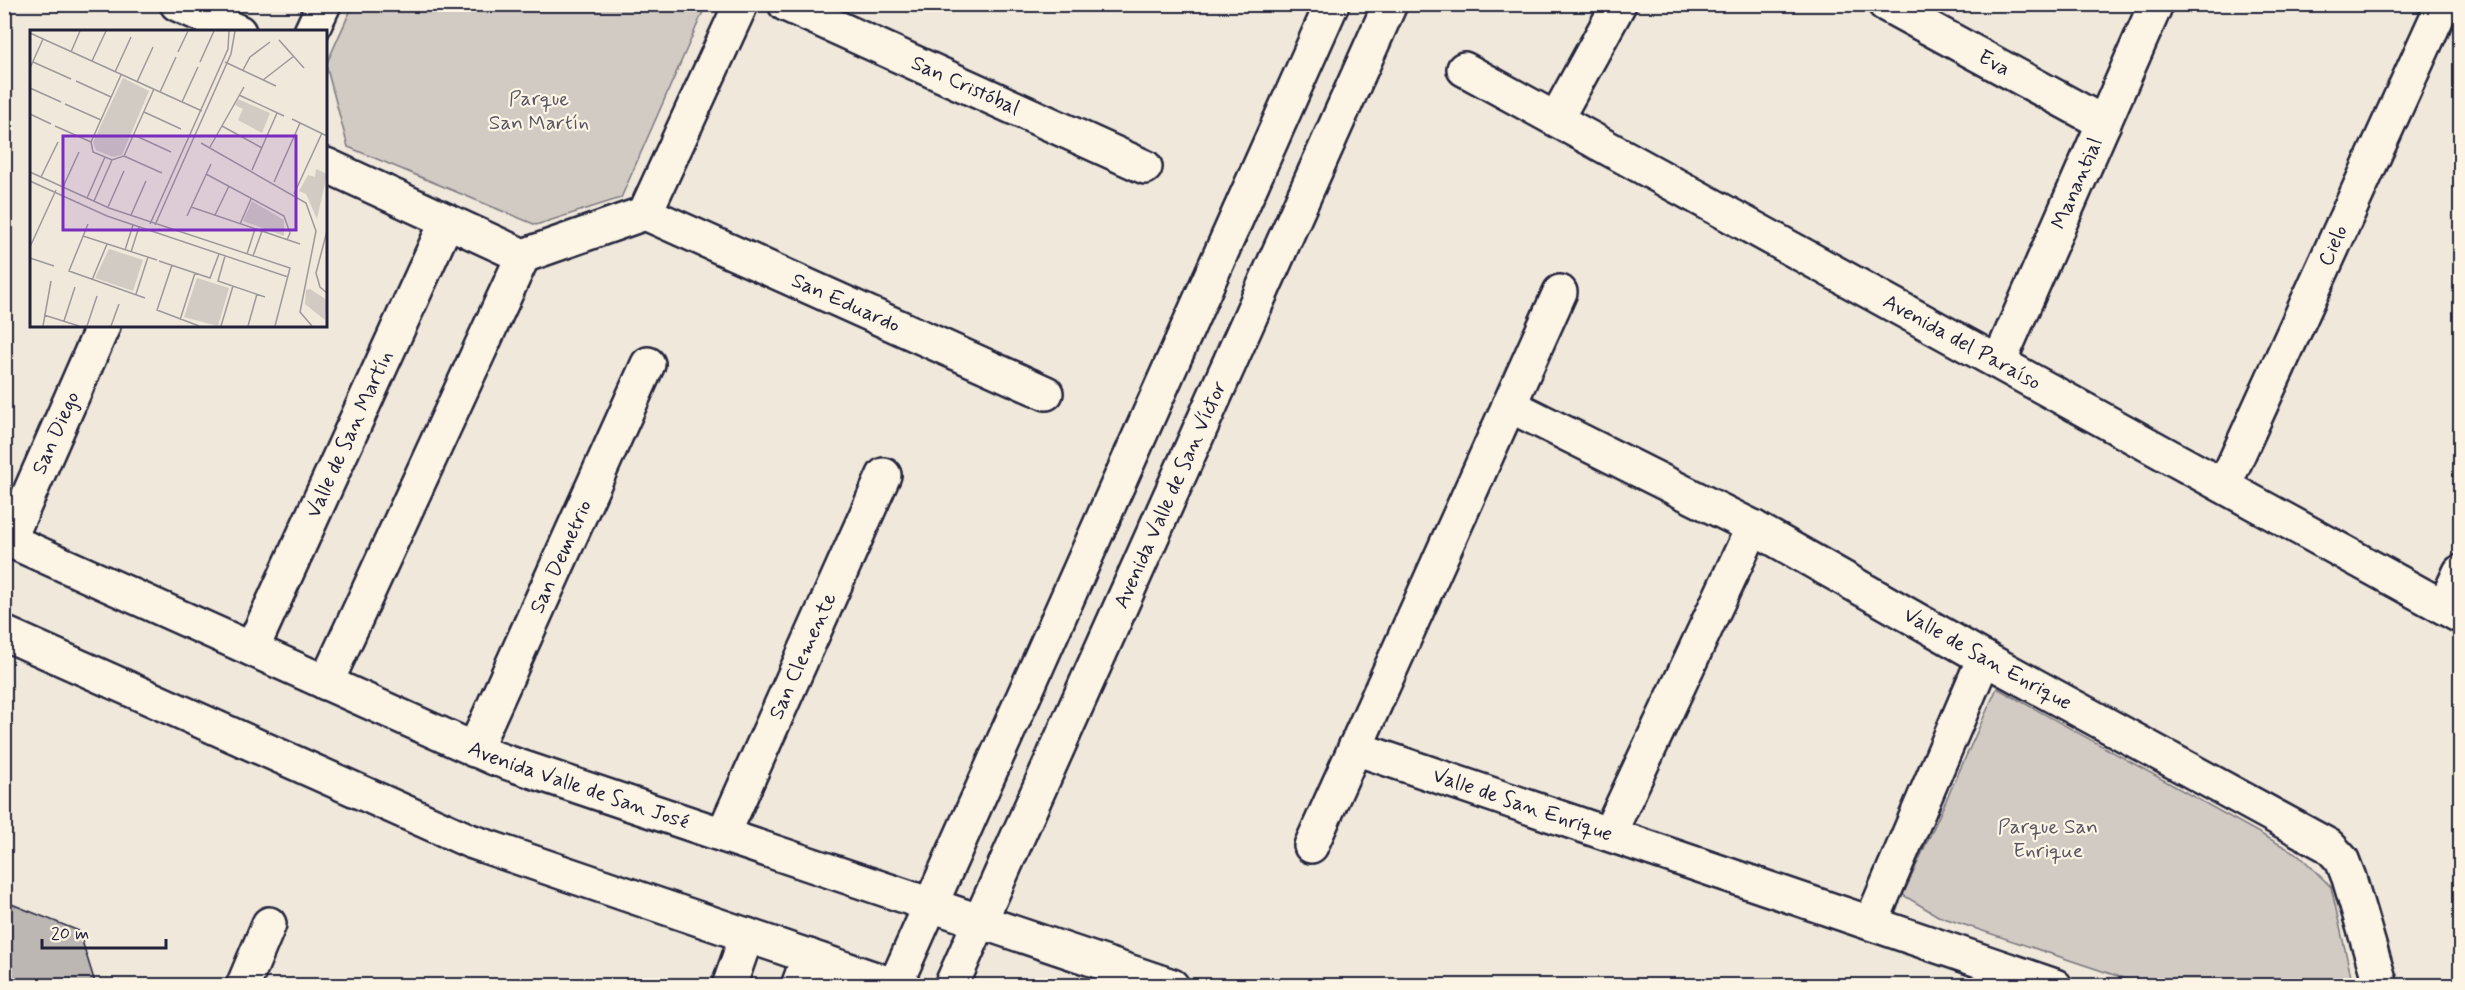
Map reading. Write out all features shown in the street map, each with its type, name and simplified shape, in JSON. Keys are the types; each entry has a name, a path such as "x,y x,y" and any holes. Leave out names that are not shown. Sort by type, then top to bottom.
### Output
{"street":[{"path":"177,4 235,30"},
{"path":"312,30 324,4"},
{"path":"327,165 523,256 645,213 741,4"},
{"name":"San Cristóbal","path":"785,4 1145,167"},
{"path":"4,633 470,841 747,935 804,971 896,985 1332,4"},
{"name":"Avenida Valle de San Víctor","path":"951,986 1390,4"},
{"path":"1556,119 1619,4"},
{"name":"Eva","path":"1885,4 2104,123"},
{"name":"Manantial","path":"1999,363 2156,4"},
{"name":"Cielo","path":"2224,486 2443,4"},
{"name":"Avenida del Paraíso","path":"1464,69 2452,612"},
{"name":"San Eduardo","path":"645,213 1046,393"},
{"name":"Valle de San Martín","path":"252,650 447,221"},
{"path":"326,683 523,256"},
{"path":"1311,846 1560,292"},
{"name":"San Diego","path":"7,539 103,327"},
{"name":"San Demetrio","path":"474,750 648,364"},
{"name":"Valle de San Enrique","path":"1509,405 1753,527 1984,658 2329,846 2342,860 2349,878 2381,986"},
{"name":"San Clemente","path":"723,835 884,475"},
{"path":"1609,834 1753,527"},
{"name":"Avenida Valle de San José","path":"7,539 474,750 1172,986"},
{"path":"2452,612 2460,572"},
{"path":"1871,923 1984,658"},
{"name":"Valle de San Enrique","path":"1355,748 1871,923 2038,983"},
{"path":"243,986 269,924"},
{"path":"729,986 747,935"}],"green space":[{"name":"Parque San Martín","path":"353,4 706,5 621,198 536,225 348,147 327,63"},
{"name":"Parque San Enrique","path":"1997,688 2299,855 2331,887 2353,985 2144,985 1938,916 1903,895"}],"building":[{"path":"4,901 79,931 96,986 4,986"}]}
